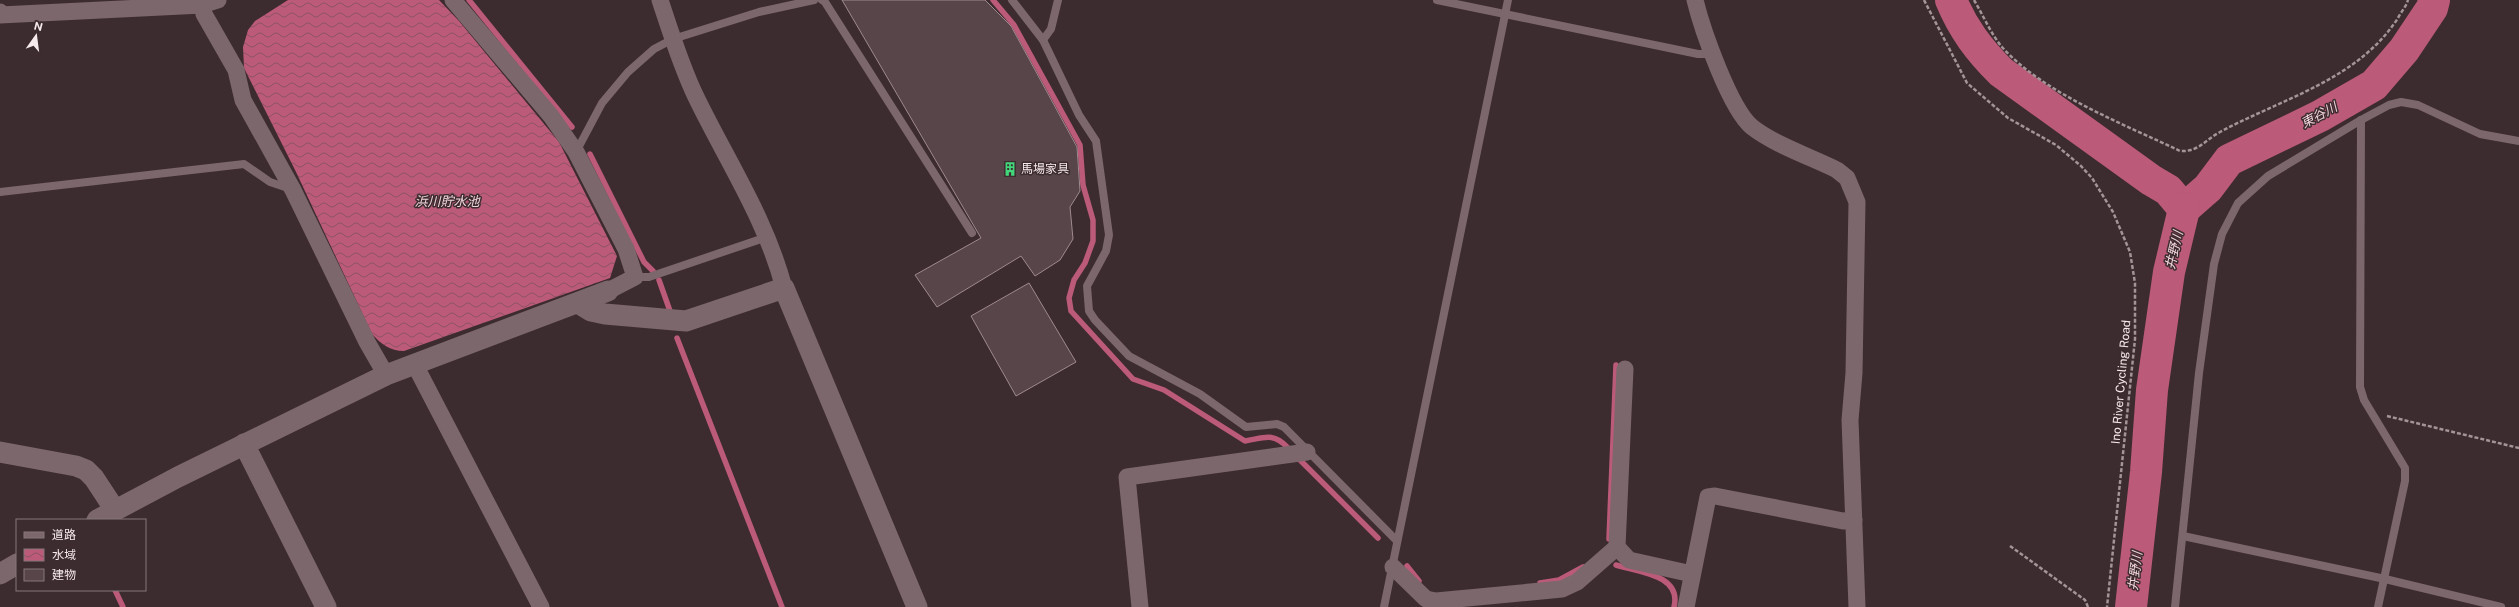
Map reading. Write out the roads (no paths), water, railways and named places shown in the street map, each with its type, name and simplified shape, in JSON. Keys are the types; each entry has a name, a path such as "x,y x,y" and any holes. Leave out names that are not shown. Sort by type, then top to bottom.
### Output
{"street":[{"path":"0,452 76,466 86,470 106,515 244,444 386,375 414,363 578,303 608,291 636,277 626,249 576,152 551,116 453,0"},
{"path":"660,0 673,39 696,97 768,236 784,288 917,607"},
{"path":"1695,0 1713,54 1739,111 1746,122 1764,134 1837,170 1847,178 1854,189 1857,202 1856,315 1850,436 1857,607"},
{"path":"0,14 211,2"},
{"path":"211,2 204,14 236,70 243,100 293,190 366,342 386,375"},
{"path":"578,303 591,311 606,314 686,321 784,288"},
{"path":"414,363 541,607"},
{"path":"1625,369 1617,547 1629,560 1692,574"},
{"path":"244,444 326,607"},
{"path":"1140,607 1127,477 1307,452"},
{"path":"1686,607 1708,497 1715,496 1843,521 1854,520"},
{"path":"1392,567 1426,599 1444,600 1562,589 1577,582 1617,547"},
{"path":"0,574 16,565"}],"lane":[{"path":"576,152 602,103 628,72 654,49 673,39 759,12 814,0"},
{"path":"822,0 825,2 851,40 972,233"},
{"path":"1012,0 1043,40 1079,115 1096,141 1109,235 1106,251 1088,286 1089,311 1095,320 1139,364 1200,394 1246,427 1277,424 1284,427 1307,452 1396,540"},
{"path":"1043,40 1051,29 1058,0"},
{"path":"1437,0 1698,54 1713,54"},
{"path":"1384,607 1396,540 1508,0"},
{"path":"2174,607 2183,536 2199,372 2214,264 2230,216 2238,203 2258,183 2361,120 2389,105 2410,103 2480,134 2519,141"},
{"path":"2361,120 2360,387 2376,420 2405,468 2406,481 2378,607"},
{"path":"0,192 244,164 270,182 293,190"},
{"path":"636,277 649,277 768,236"},
{"path":"2183,536 2385,579 2501,607"}],"water":[{"name":"浜川貯水池","path":"288,0 439,0 459,21 559,142 617,256 610,278 404,351 394,350 379,341 372,334 296,172 244,68 243,47 248,30 255,21"}],"waterway":[{"path":"469,0 572,127"},
{"path":"993,0 1014,25 1080,145 1083,185 1093,220 1093,241 1085,263 1074,280 1069,298 1071,311 1133,379 1164,390 1245,441 1268,437 1277,439 1287,447"},
{"name":"井野川","path":"1951,0 1972,39 2001,72 2151,180 2168,190 2184,209"},
{"name":"東谷川","path":"2184,209 2208,188 2229,160 2320,116 2374,85 2404,50 2432,8 2434,0"},
{"path":"590,154 644,262 653,271"},
{"name":"井野川","path":"2131,607 2146,472 2152,390 2169,272 2184,209"},
{"path":"659,280 670,311"},
{"path":"677,338 782,607"},
{"path":"1609,539 1616,365"},
{"path":"1299,459 1378,538"},
{"path":"1616,565 1647,573 1665,581 1672,588 1675,596 1674,607"},
{"path":"1407,566 1419,581"},
{"path":"1540,583 1559,580 1583,567"},
{"path":"115,591 123,607"}],"place":[{"name":"馬場家具","path":"1010,169"}]}
